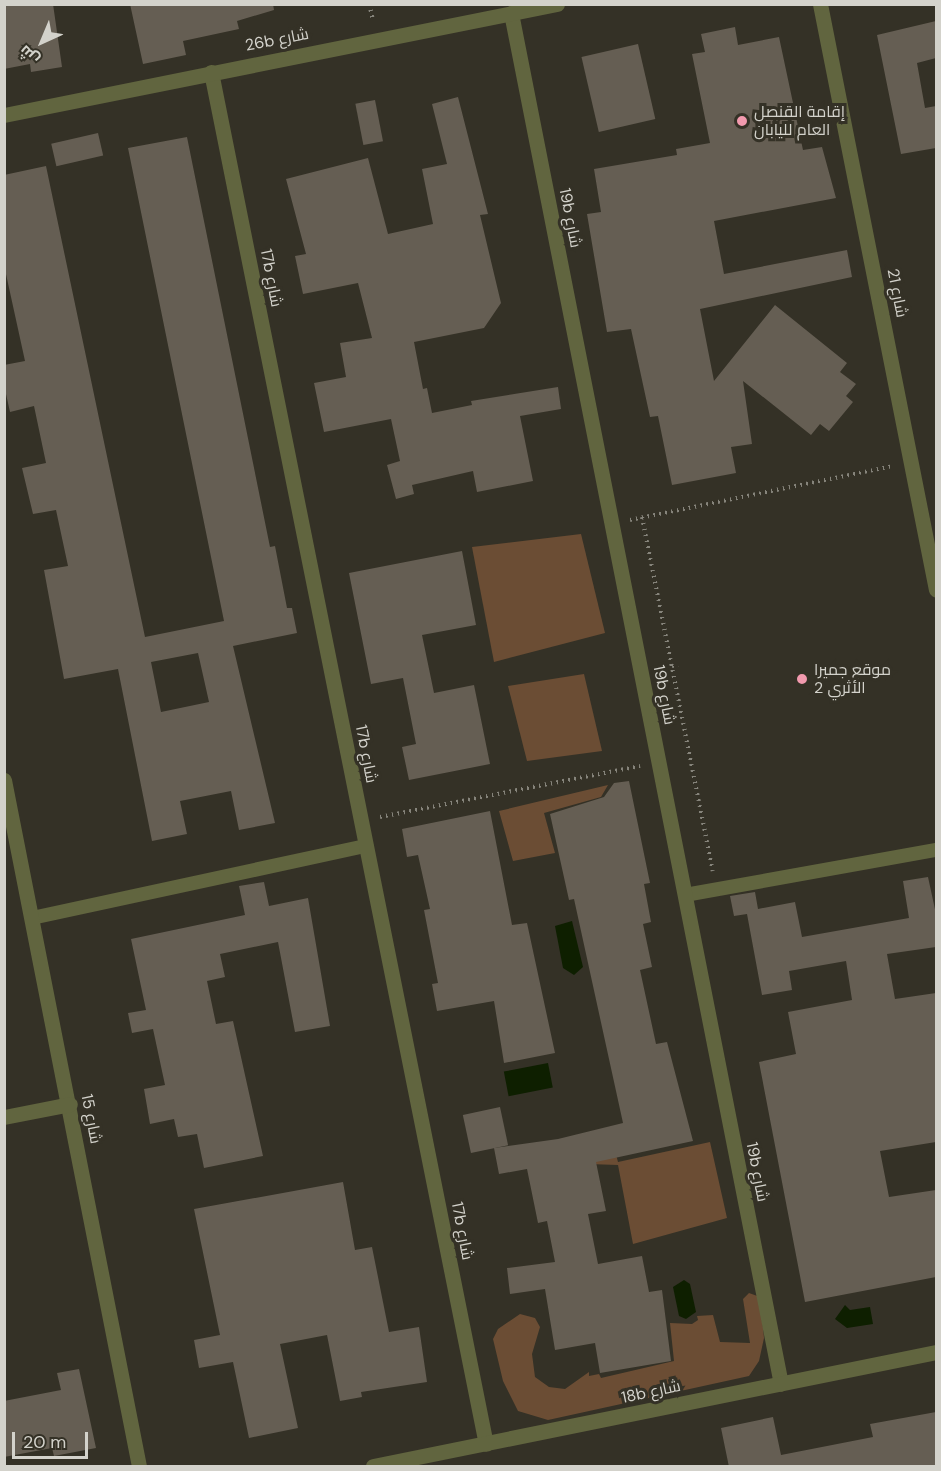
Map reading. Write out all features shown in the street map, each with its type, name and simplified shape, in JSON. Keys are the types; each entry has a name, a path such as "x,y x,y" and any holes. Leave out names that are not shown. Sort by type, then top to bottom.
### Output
{"street":[{"name":"26b شارع","path":"4,115 557,4"},
{"name":"شارع 21","path":"820,4 936,590"},
{"name":"19b شارع","path":"512,13 781,1384"},
{"name":"17b شارع","path":"211,72 486,1444"},
{"name":"شارع 15","path":"4,780 70,1104 139,1467"},
{"path":"4,1117 70,1104"},
{"name":"18b شارع","path":"373,1467 936,1352"}],"lane":[{"path":"32,918 366,846"},
{"path":"685,895 936,850"}],"path":[{"path":"612,524 912,462"},
{"path":"642,517 717,890"},
{"path":"672,666 678,665"},
{"path":"361,821 658,762"}],"shaded area":[{"path":"581,534 605,633 494,662 472,547"},
{"path":"584,674 602,751 527,761 508,686"},
{"path":"608,785 601,797 544,813 555,853 513,861 499,811"},
{"path":"572,921 583,967 574,975 563,968 555,926"},
{"path":"548,1063 553,1088 509,1096 504,1072"},
{"path":"710,1142 727,1218 633,1244 618,1165 588,1164 614,1147 618,1162"},
{"path":"684,1280 690,1284 696,1312 686,1319 679,1316 673,1287"},
{"path":"749,1293 760,1297 764,1338 759,1361 749,1376 548,1420 518,1411 503,1381 493,1339 498,1329 520,1314 535,1318 540,1327 532,1354 535,1377 549,1387 565,1389 589,1372 589,1376 599,1374 601,1378 674,1361 670,1323 692,1324 698,1320 697,1316 713,1315 720,1342 750,1343 743,1299"},
{"path":"845,1305 850,1310 870,1307 873,1324 847,1328 835,1319"}],"building":[{"path":"4,4 53,4 62,67 31,72 30,64 4,69"},
{"path":"130,4 273,4 274,10 237,21 239,29 183,41 186,55 143,64"},
{"path":"936,21 936,58 917,63 925,108 936,106 936,148 901,154 877,35"},
{"path":"735,27 738,45 779,37 803,150 822,147 836,198 714,221 724,274 847,250 852,277 700,309 714,381 775,305 847,363 840,372 856,384 846,396 853,402 829,431 820,424 811,435 743,381 752,444 731,447 736,473 672,485 658,416 650,417 631,329 607,332 587,214 601,212 594,169 677,155 676,149 710,143 692,54 705,52 701,34"},
{"path":"638,44 655,119 599,132 581,57"},
{"path":"458,97 488,214 480,215 501,303 484,328 414,342 423,389 427,388 432,413 472,405 471,401 558,387 561,409 520,416 533,481 477,492 473,471 412,485 414,494 396,499 387,465 400,461 391,419 324,432 314,383 346,377 340,343 372,338 358,283 303,294 295,256 306,254 286,179 368,158 388,234 433,224 422,169 447,164 432,104"},
{"path":"375,100 383,141 363,145 355,104"},
{"path":"98,133 103,155 56,166 51,144"},
{"path":"187,137 270,547 275,546 287,608 292,608 297,633 233,646 275,823 239,830 231,791 180,801 187,834 152,841 118,669 64,679 44,570 68,566 56,510 33,514 22,468 46,463 34,406 10,412 4,385 4,365 25,361 4,265 4,175 46,166 145,637 224,621 128,148","holes":["198,653 209,702 161,712 151,662"]},
{"path":"462,551 476,625 422,635 434,693 474,685 490,764 409,780 402,747 416,744 403,678 371,684 349,573"},
{"path":"629,781 650,883 644,884 651,922 643,924 652,967 640,970 656,1044 667,1042 693,1141 596,1162 606,1211 588,1214 598,1264 642,1256 649,1292 662,1290 671,1361 600,1373 595,1343 555,1350 545,1289 510,1294 507,1268 555,1262 547,1221 538,1223 527,1169 499,1174 494,1148 558,1139 623,1123 574,899 569,900 550,814 604,797 614,783"},
{"path":"490,811 512,925 527,923 555,1053 504,1063 494,1001 437,1011 432,984 438,983 424,910 430,909 418,855 407,857 402,829"},
{"path":"928,877 936,914 936,947 887,954 895,999 936,993 936,1142 880,1151 889,1197 936,1190 936,1277 805,1302 759,1062 796,1054 788,1012 852,1000 846,961 789,971 792,990 762,995 747,914 734,916 730,896 755,892 758,909 795,902 802,937 909,918 903,881"},
{"path":"264,882 269,906 308,898 330,1026 295,1032 278,942 220,954 225,977 207,981 216,1024 233,1021 263,1156 204,1168 197,1134 178,1137 174,1119 150,1124 144,1089 165,1085 153,1029 132,1033 128,1013 146,1010 131,939 245,915 239,886"},
{"path":"500,1107 508,1145 471,1153 463,1115"},
{"path":"343,1182 355,1250 372,1247 389,1332 419,1327 427,1382 361,1392 362,1397 340,1401 327,1335 280,1344 298,1428 249,1438 233,1362 199,1368 194,1340 220,1335 194,1209"},
{"path":"79,1369 96,1448 54,1456 52,1448 4,1457 4,1401 61,1390 57,1373"},
{"path":"936,1412 936,1467 729,1467 721,1428 773,1417 781,1455 873,1437 870,1424"}],"place":[{"name":"إقامة القنصل العام لليابان","path":"742,121"},
{"name":"موقع جميرا 2 الأثري","path":"802,679"}]}
